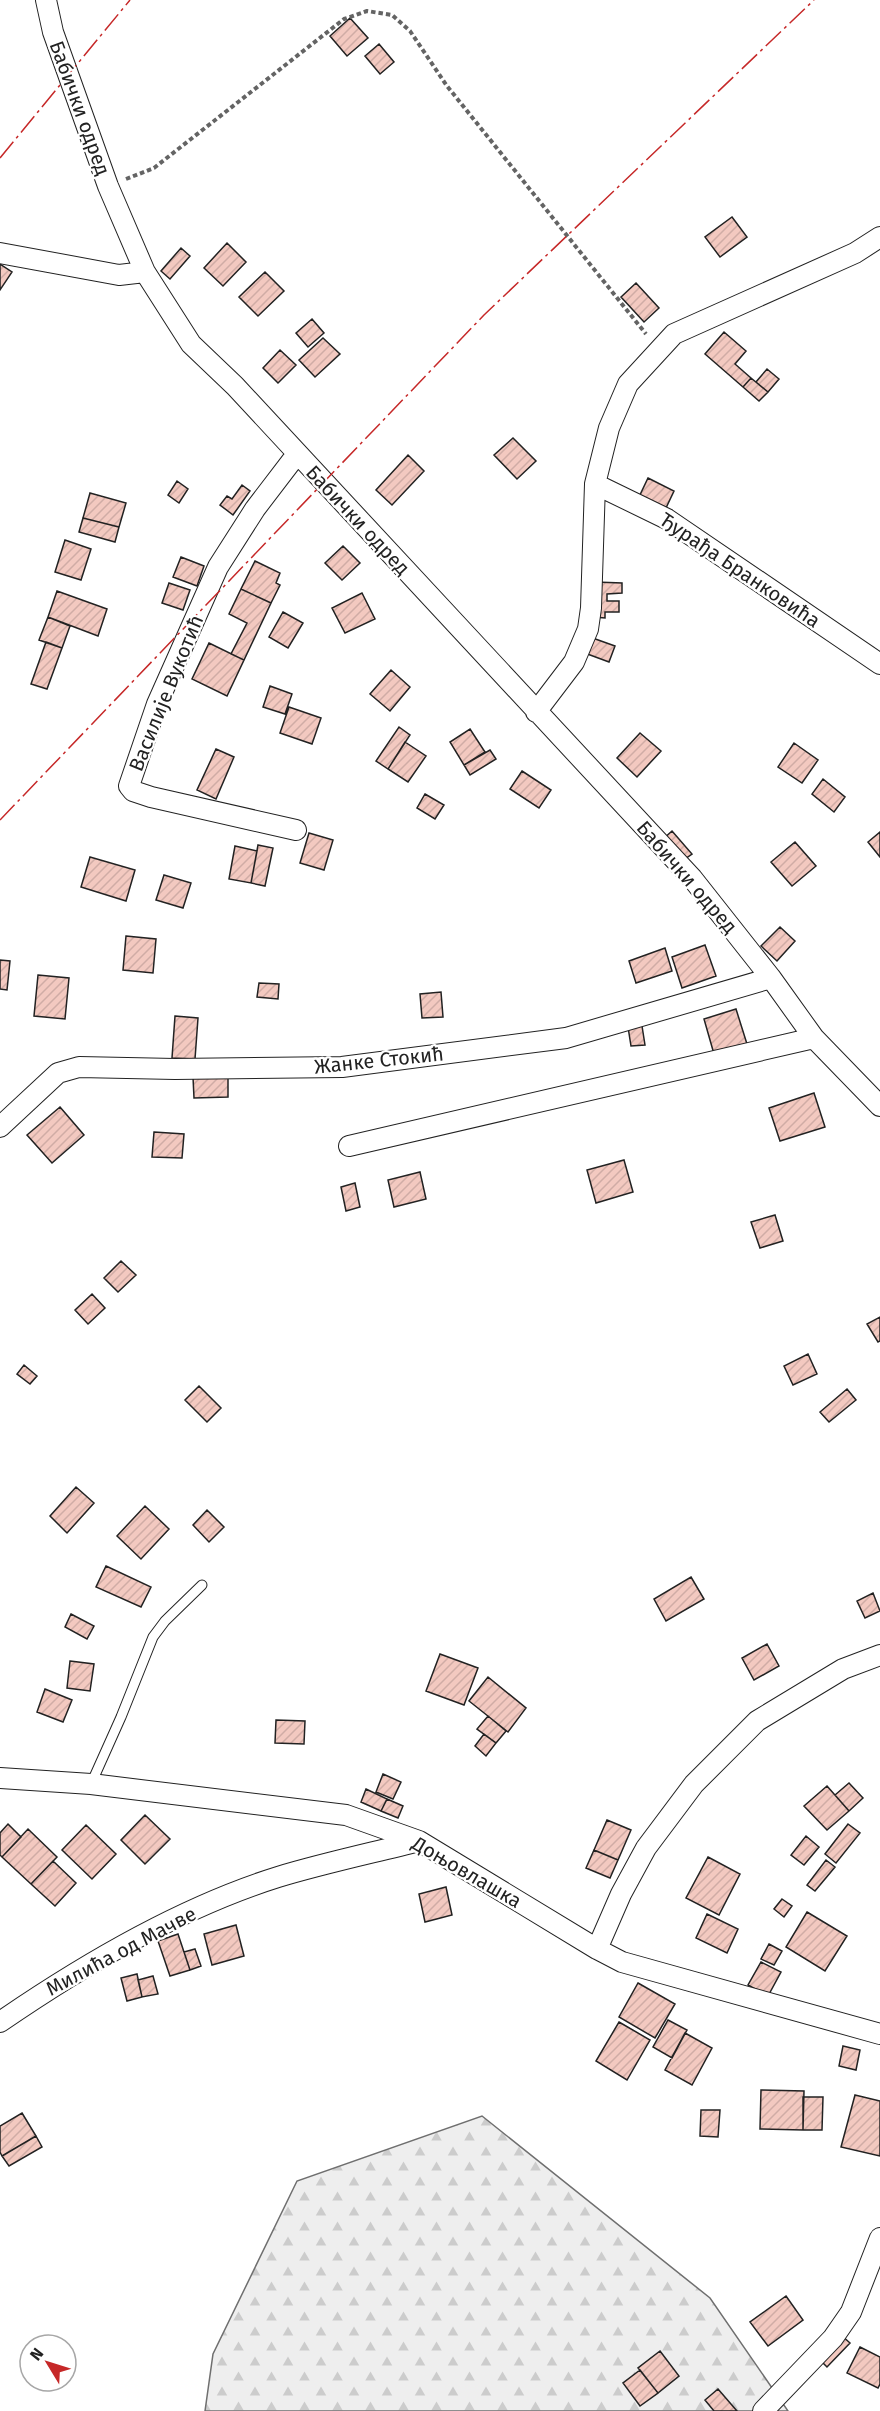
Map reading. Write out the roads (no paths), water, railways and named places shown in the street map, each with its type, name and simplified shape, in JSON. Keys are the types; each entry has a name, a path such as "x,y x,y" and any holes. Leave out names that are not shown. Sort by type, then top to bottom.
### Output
{"street":[{"name":"Бабички одред","path":"46,0 52,32 108,186 145,272 191,344 235,386 692,879 771,978 814,1038 880,1106"},
{"path":"536,712 574,662 588,628 591,608 596,484 609,428 628,384 674,334 855,253 880,237"},
{"path":"0,254 113,274 145,272"},
{"name":"Василије Вукотић","path":"296,830 151,797 133,791 129,786 157,704 218,567 255,509 297,454"},
{"name":"Ђурађа Бранковића","path":"596,484 667,519 880,664"},
{"name":"Жанке Стокић","path":"0,1127 58,1073 79,1067 175,1069 342,1067 566,1038 771,978"},
{"path":"349,1146 814,1038"},
{"path":"597,1949 621,1894 646,1848 694,1784 757,1721 843,1669 880,1655"},
{"name":"Доњовлашка","path":"0,1778 91,1784 346,1815 419,1841 622,1962 880,2034"},
{"name":"Милића од Мачве","path":"0,2022 34,1998 169,1920 277,1878 419,1841"},
{"path":"763,2411 832,2338 851,2312 880,2238"}],"lane":[{"path":"91,1784 153,1637 165,1621 202,1586"}]}
